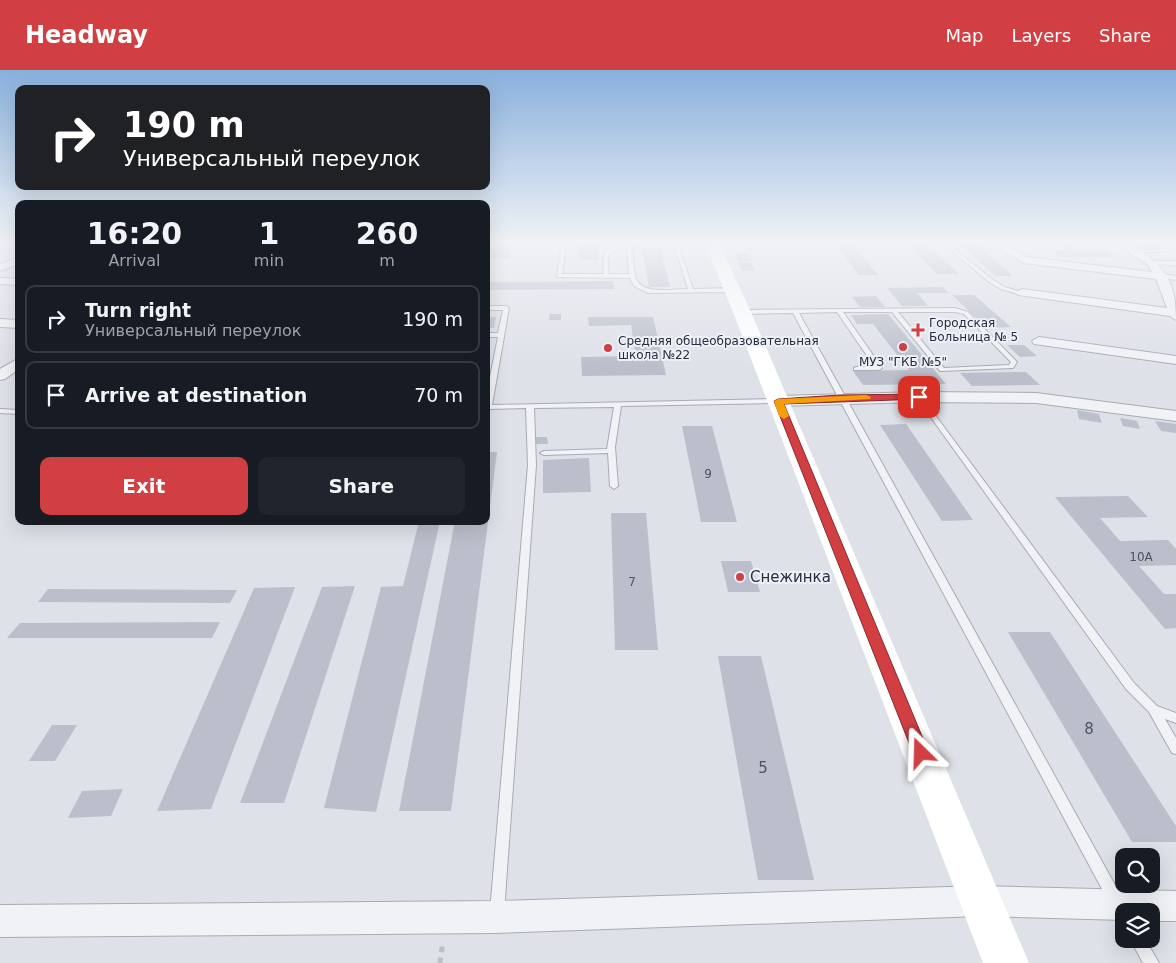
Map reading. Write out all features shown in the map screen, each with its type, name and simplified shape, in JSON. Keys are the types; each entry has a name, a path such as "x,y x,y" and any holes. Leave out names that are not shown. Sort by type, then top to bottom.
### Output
{"street":[{"path":"730,283 1006,963"},
{"path":"1022,293 1175,314 1163,283"},
{"path":"0,323 15,324"},
{"path":"1038,341 1176,360"},
{"path":"0,376 15,365"},
{"path":"778,401 919,397 1036,398 1176,416"},
{"path":"0,921 496,917 981,901 1115,909"},
{"path":"1160,907 1176,906"}],"lane":[{"path":"635,283 648,291 691,291 795,311 893,310 956,310 966,313 1014,362 1010,367 942,370 893,310"},
{"path":"688,283 691,291"},
{"path":"994,283 1003,288 1022,293"},
{"path":"490,308 506,308 490,394"},
{"path":"795,311 840,398 1118,903"},
{"path":"839,311 879,368 856,369"},
{"path":"490,335 502,335"},
{"path":"490,372 495,372"},
{"path":"919,397 1130,686 1153,709 1176,749"},
{"path":"490,407 778,401"},
{"path":"614,486 611,451 618,404"},
{"path":"496,917 532,464 530,406"},
{"path":"0,412 15,412"},
{"path":"544,453 611,451"},
{"path":"1153,709 1176,718"},
{"path":"1142,948 1151,963"}],"building":[{"path":"490,283 613,283 614,289 490,290"},
{"path":"648,283 669,283 670,287 649,287"},
{"path":"942,287 949,293 917,293 928,306 902,306 887,288"},
{"path":"952,295 974,295 1011,327 987,328"},
{"path":"876,296 885,307 860,307 852,297"},
{"path":"550,314 561,314 561,320 549,320"},
{"name":"МУЗ \"ГКБ №5\"","path":"888,314 946,384 863,385 853,371 909,370 873,324 857,324 851,315"},
{"path":"490,317 496,317 494,328 490,328"},
{"path":"588,317 653,317 666,375 582,376 581,357 636,356 631,325 589,326"},
{"path":"1007,345 1024,345 1037,356 1020,357"},
{"path":"1026,372 1040,385 972,386 960,373"},
{"path":"1077,410 1099,414 1102,423 1079,419"},
{"path":"1120,418 1137,421 1140,429 1123,426"},
{"path":"1155,421 1176,424 1176,433 1161,431"},
{"path":"906,424 973,520 942,521 880,425"},
{"path":"682,426 712,426 737,522 701,522"},
{"path":"536,437 547,437 548,444 536,444"},
{"path":"490,452 497,452 490,507"},
{"path":"589,458 591,492 543,493 543,460"},
{"path":"1128,496 1148,517 1100,518 1120,541 1168,540 1176,549 1176,565 1139,566 1164,594 1176,594 1176,628 1165,629 1055,497"},
{"path":"611,513 646,513 658,650 615,650"},
{"path":"418,525 439,525 376,812 324,808 381,587 403,586"},
{"path":"454,525 488,525 451,811 399,811"},
{"name":"Снежинка","path":"721,561 751,561 760,592 728,592"},
{"path":"355,586 284,803 240,803 322,587"},
{"path":"295,587 211,809 157,811 254,588"},
{"path":"48,589 237,590 230,603 38,602"},
{"path":"220,622 212,638 7,638 20,623"},
{"path":"1008,632 1050,632 1176,826 1176,842 1132,842"},
{"path":"718,656 761,656 814,880 758,880"},
{"path":"52,725 77,725 55,761 29,761"},
{"path":"123,789 111,816 68,818 82,791"}],"slow traffic":[{"path":"784,416 778,401 866,397"}],"place":[{"name":"Городская Больница № 5","path":"918,330"},
{"name":"МУЗ \"ГКБ №5\"","path":"903,347"},
{"name":"Средняя общеобразовательная школа №22","path":"608,348"},
{"name":"Снежинка","path":"740,577"}],"route":[{"path":"919,397 778,401 921,753"}]}
